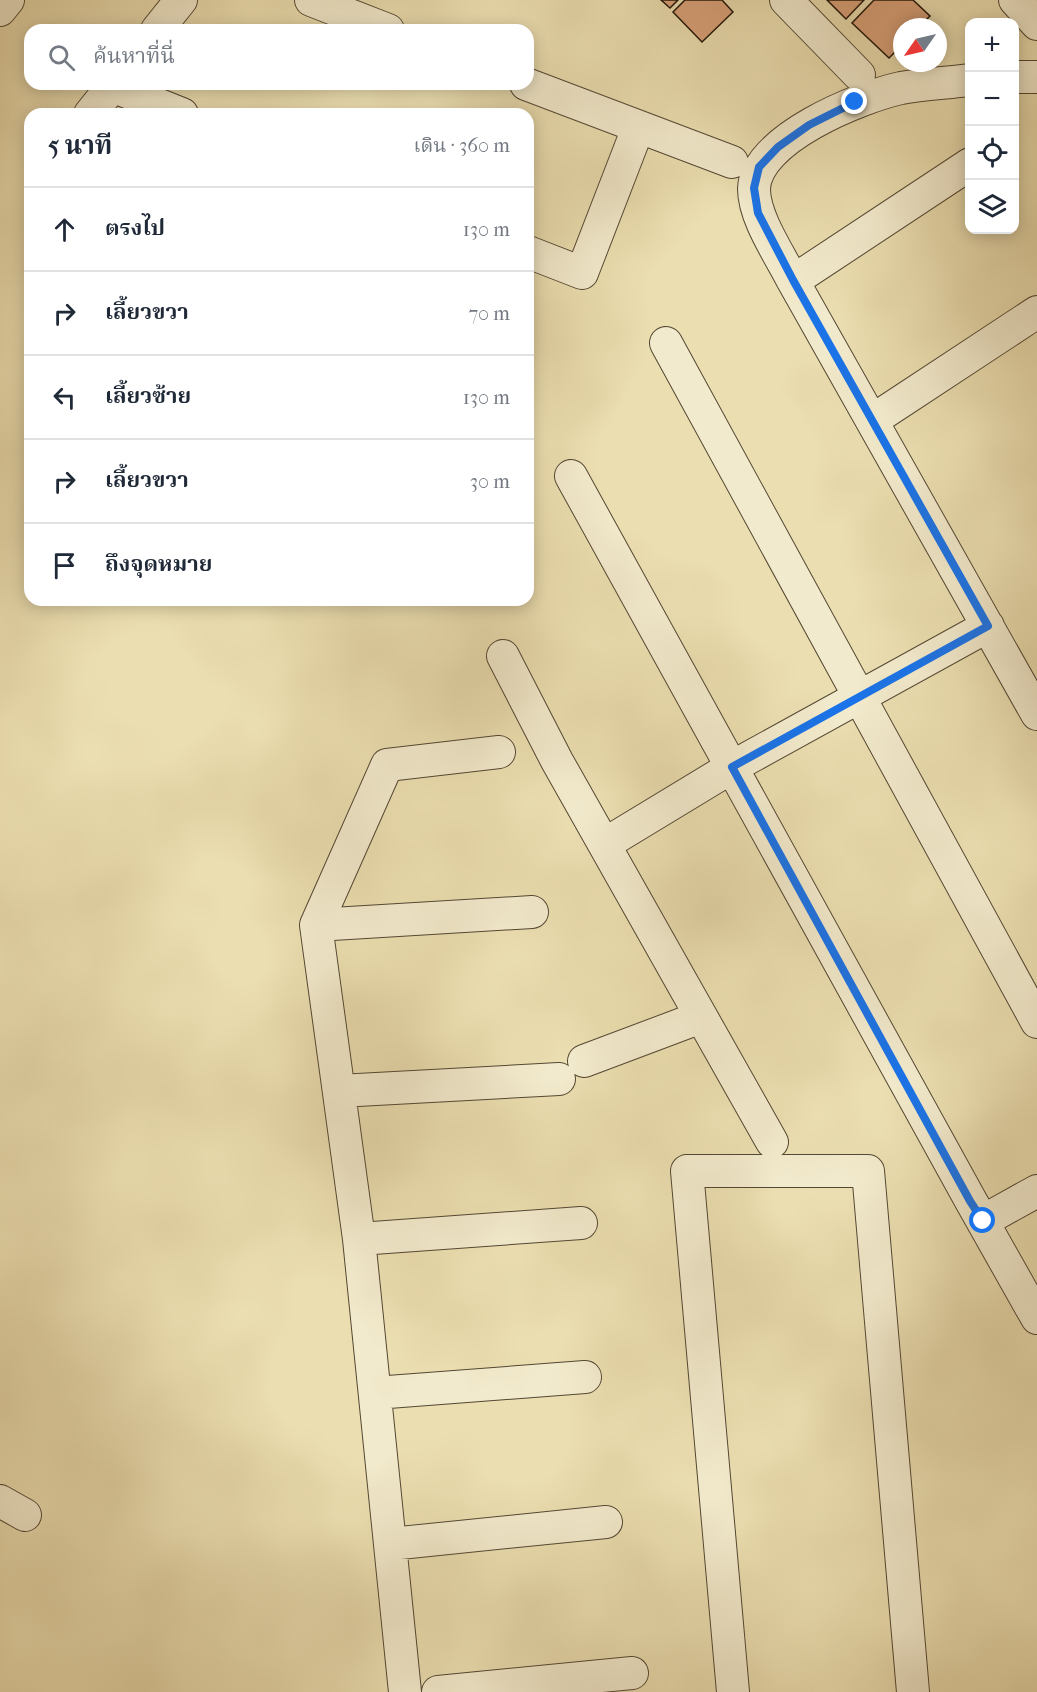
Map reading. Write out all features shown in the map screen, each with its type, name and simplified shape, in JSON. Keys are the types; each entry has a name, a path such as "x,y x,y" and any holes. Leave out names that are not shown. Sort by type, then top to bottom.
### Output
{"street":[{"path":"0,10 8,0"},
{"path":"311,0 373,24"},
{"path":"786,0 859,75"},
{"path":"1015,0 1037,24"},
{"path":"1019,77 1037,77"},
{"path":"965,80 902,88 855,102 809,125 778,147 759,167 754,188 758,213 793,280 1037,714"},
{"path":"534,87 732,162"},
{"path":"95,108 109,90"},
{"path":"125,90 168,108"},
{"path":"534,254 582,273 638,128"},
{"path":"793,280 965,167"},
{"path":"873,420 1037,312"},
{"path":"666,344 1037,1022"},
{"path":"571,476 1037,1318"},
{"path":"605,844 732,767 988,626"},
{"path":"503,656 557,761 772,1142"},
{"path":"405,1692 359,1239 316,925 387,765 499,752"},
{"path":"316,925 532,912"},
{"path":"584,1061 701,1017"},
{"path":"339,1090 559,1079"},
{"path":"733,1692 687,1170 868,1171 913,1692"},
{"path":"983,1221 1037,1191"},
{"path":"359,1239 581,1223"},
{"path":"375,1393 585,1377"},
{"path":"390,1544 606,1522"},
{"path":"438,1692 632,1673"}],"building":[{"path":"661,0 678,0 670,8"},
{"path":"685,0 722,0 733,12 702,42 673,12"},
{"path":"827,0 864,0 846,19"},
{"path":"874,0 913,0 930,16 928,18 893,18 893,54 889,58 852,23"}],"route":[{"path":"855,102 809,125 778,147 759,167 754,188 758,213 793,280 988,626 732,767 983,1221"}]}
